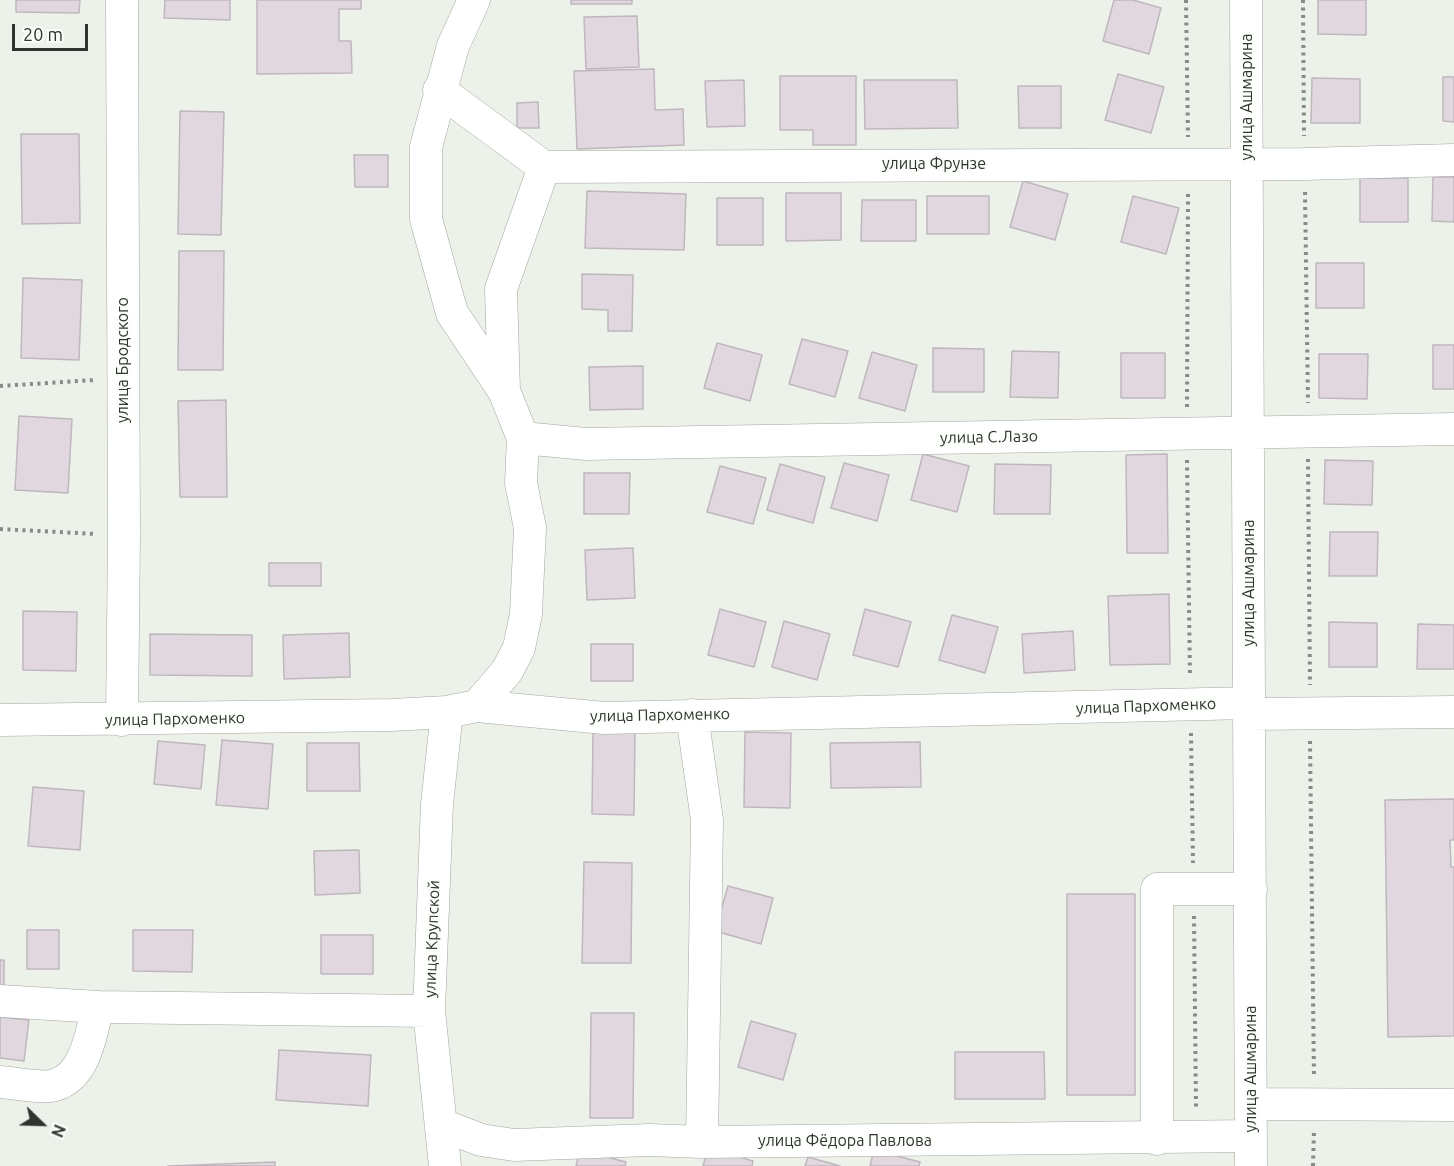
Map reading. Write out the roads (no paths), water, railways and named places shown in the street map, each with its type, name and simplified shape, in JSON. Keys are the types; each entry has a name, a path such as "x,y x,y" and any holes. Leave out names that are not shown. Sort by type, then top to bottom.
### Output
{"street":[{"name":"улица Бродского","path":"122,0 124,536 122,720"},
{"path":"474,0 453,46 439,90 426,147 426,219 452,313 504,391 523,438 521,483 530,528 526,614 519,648 507,671 477,706"},
{"name":"улица Ашмарина","path":"1246,0 1251,1151"},
{"path":"439,90 544,167 501,289 504,391"},
{"name":"улица Фрунзе","path":"544,167 1304,164 1454,160"},
{"name":"улица С.Лазо","path":"523,438 586,444 1454,429"},
{"name":"улица Пархоменко","path":"0,720 122,720 447,712 477,706 604,718 1191,706 1310,713 1454,712"},
{"name":"улица Крупской","path":"445,1166 429,1011 437,804 447,712"},
{"path":"692,715 706,820 702,1142"},
{"path":"1157,1139 1157,889 1251,889"},
{"path":"0,1001 98,1007 429,1011"},
{"path":"0,1082 55,1085 72,1075 85,1055 98,1007"},
{"path":"1251,1104 1454,1106"},
{"name":"улица Фёдора Павлова","path":"442,1125 481,1140 514,1145 637,1140 702,1142 1196,1138 1251,1151"}]}
